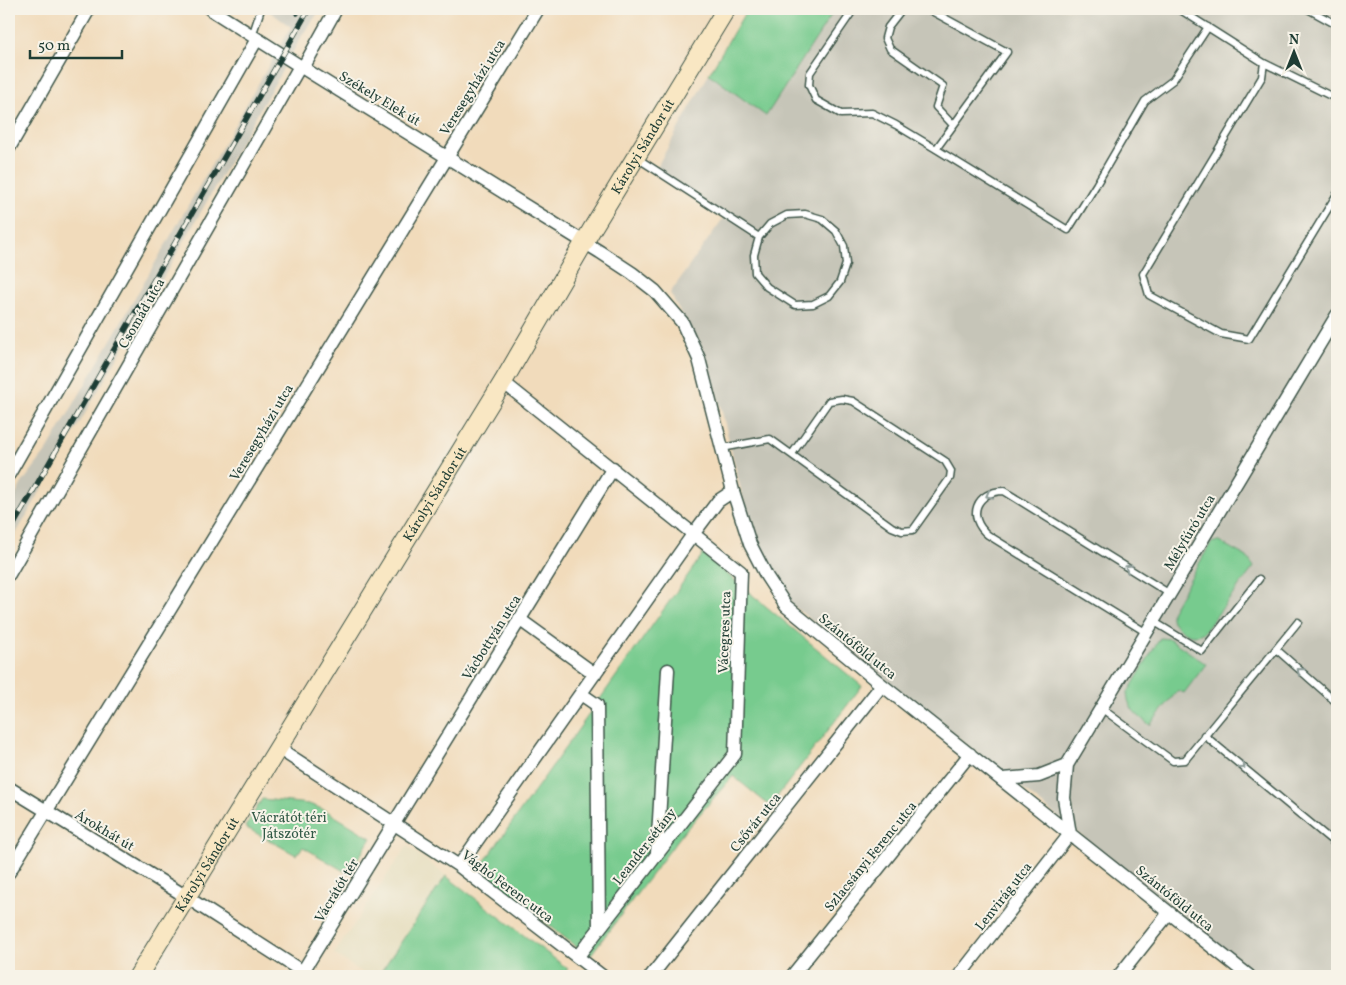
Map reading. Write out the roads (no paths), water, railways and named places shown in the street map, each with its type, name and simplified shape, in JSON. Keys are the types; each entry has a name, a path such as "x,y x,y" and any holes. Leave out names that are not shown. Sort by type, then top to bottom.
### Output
{"street":[{"path":"9,148 89,9"},
{"name":"Székely Elek út","path":"210,9 585,243"},
{"name":"Csomád utca","path":"9,574 336,9"},
{"name":"Veresegyházi utca","path":"9,872 538,9"},
{"name":"Károlyi Sándor út","path":"138,976 503,382 726,9"},
{"path":"9,474 254,37"},
{"name":"Szántóföld utca","path":"585,243 632,273 655,291 682,322 699,359 733,491 750,544 767,577 786,606 882,685 1003,779 1249,976"},
{"name":"Mélyfúró utca","path":"1070,834 1064,798 1067,765 1337,315"},
{"path":"503,382 694,533"},
{"name":"Vácbottyán utca","path":"394,822 613,468"},
{"path":"459,866 694,533 718,501 733,491"},
{"name":"Vácegres utca","path":"694,533 741,572 735,754"},
{"path":"519,619 594,674"},
{"path":"657,853 668,670"},
{"name":"Csővár utca","path":"651,976 882,685"},
{"path":"581,694 597,705 599,929"},
{"path":"278,748 394,822"},
{"name":"Leander sétány","path":"578,956 735,754"},
{"name":"Szlacsányi Ferenc utca","path":"792,976 970,754"},
{"path":"1003,779 1039,776 1067,765"},
{"name":"Árokhát út","path":"9,788 187,897"},
{"name":"Vághó Ferenc utca","path":"394,822 459,866 602,976"},
{"name":"Vácrátót tér","path":"187,897 302,974 394,822"},
{"name":"Lenvirág utca","path":"959,976 1070,834"},
{"path":"1119,976 1169,912"}],"lane":[{"path":"254,37 261,9"},
{"path":"854,9 810,73 808,85 816,100 841,114 872,113 896,125 1068,230 1145,101 1173,80 1208,27"},
{"path":"902,9 888,27 885,38 890,49 943,86 936,107 953,126"},
{"path":"928,9 1007,52 936,148"},
{"path":"1179,9 1264,63 1337,99"},
{"path":"1308,9 1337,25"},
{"path":"1264,63 1262,77 1143,274 1149,295 1221,334 1248,340 1337,194"},
{"path":"636,157 759,238"},
{"path":"804,214 822,219 836,230 844,246 846,264 840,282 829,296 813,304 795,305 767,287 755,273 754,255 759,238 770,224 786,215 804,214"},
{"path":"722,448 770,439 892,527 902,532 913,530 950,478 951,470 945,461 854,401 842,399 829,401 792,454"},
{"path":"1170,594 1004,491 995,491 987,494 980,501 976,510 976,517 981,529 988,535 1150,627 1202,651 1259,579"},
{"path":"1101,708 1173,761 1185,760 1298,622"},
{"path":"1276,649 1337,703"},
{"path":"1204,735 1337,845"}],"railway":[{"path":"297,13 299,9"},
{"path":"9,533 309,9"}],"park label":[{"name":"Vácrátót téri Játszótér","path":"289,826"}]}
